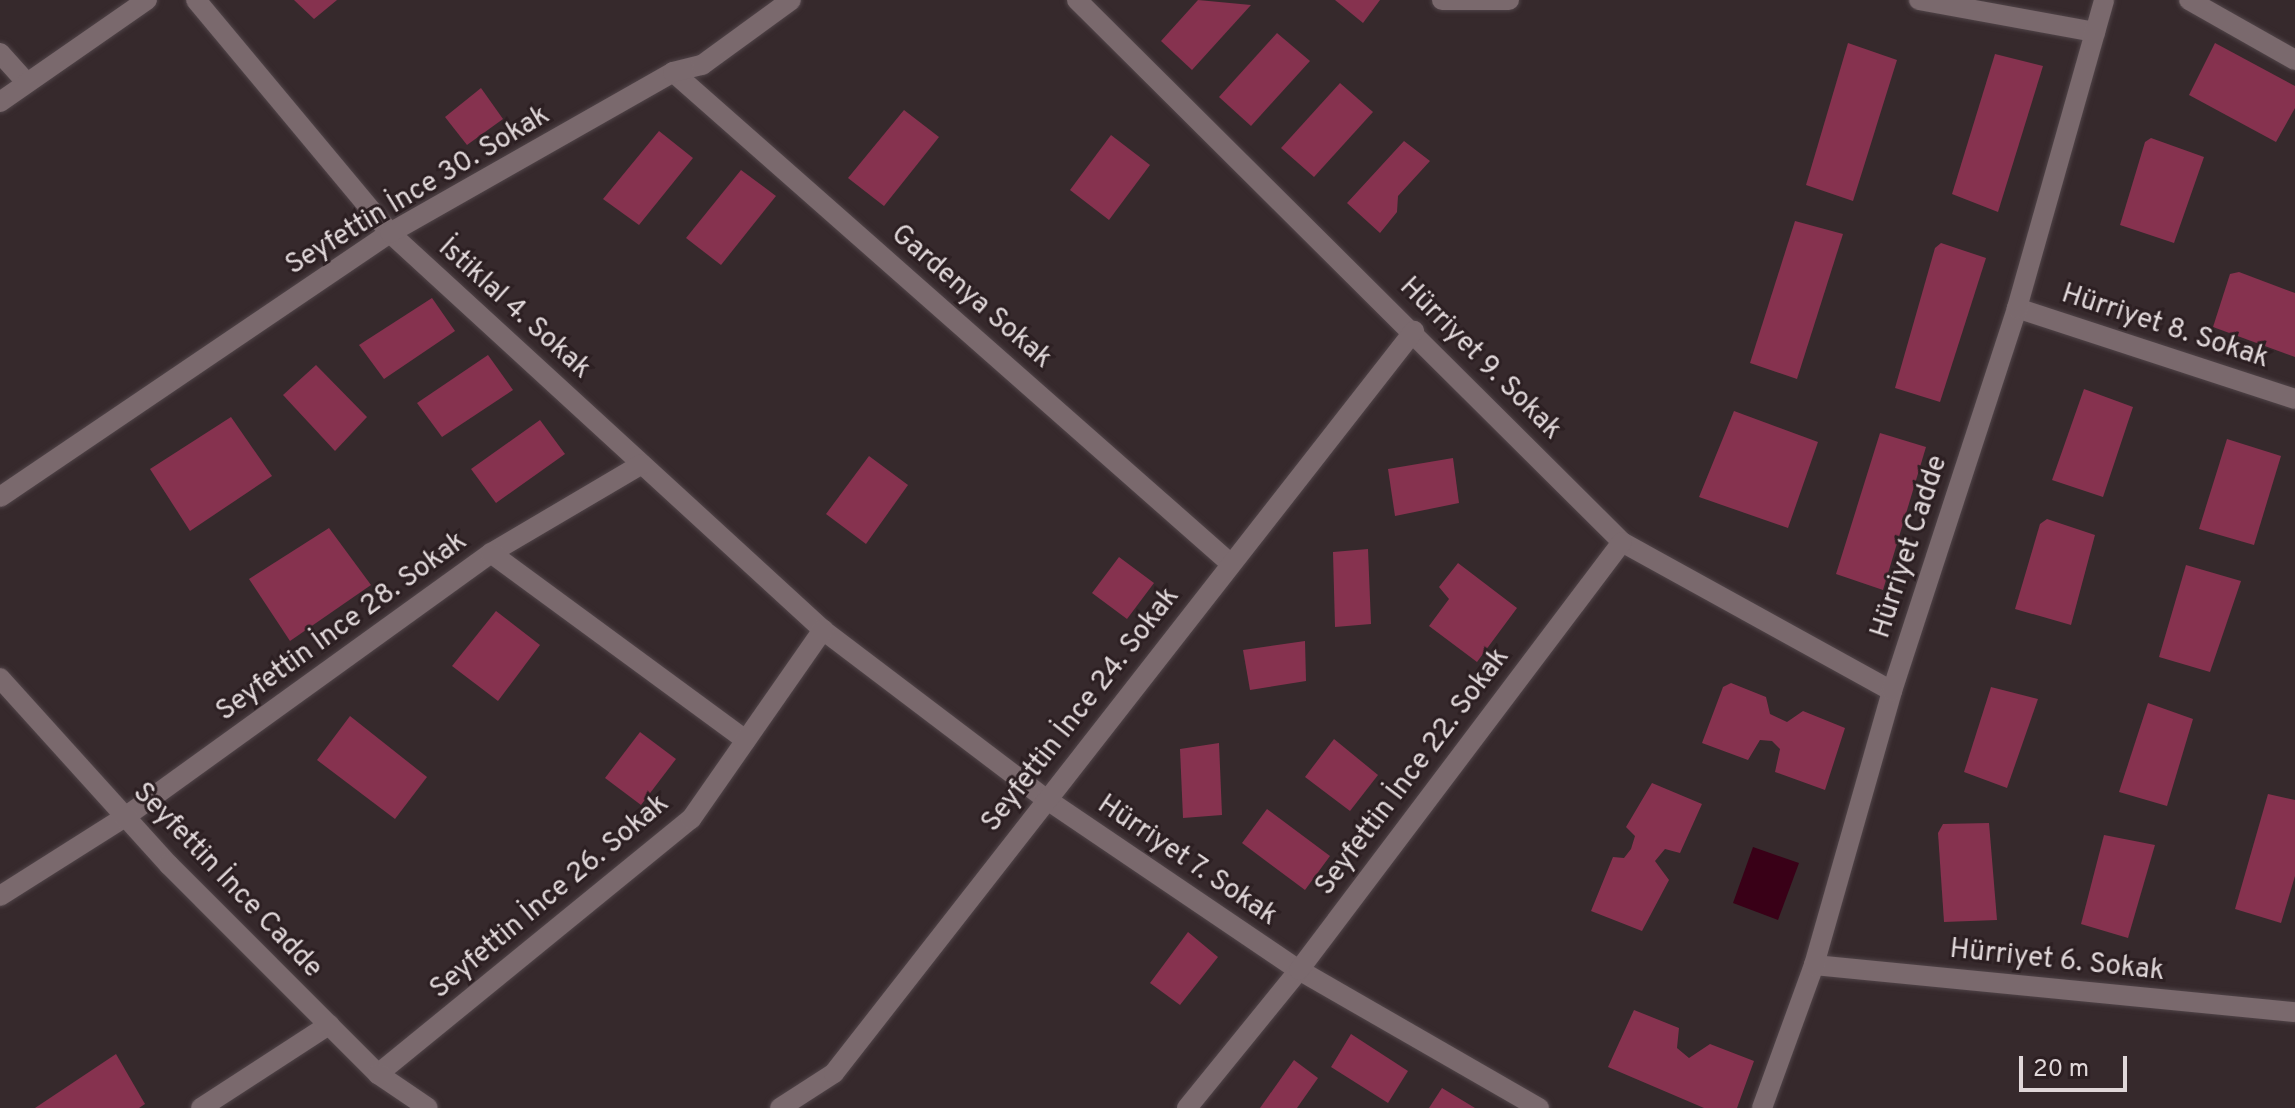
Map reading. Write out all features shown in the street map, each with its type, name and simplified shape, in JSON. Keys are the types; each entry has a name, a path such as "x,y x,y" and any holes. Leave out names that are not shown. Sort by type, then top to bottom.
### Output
{"street":[{"path":"0,102 147,0"},
{"name":"İstiklal 4. Sokak","path":"196,0 390,233 823,630"},
{"name":"Seyfettin İnce 30. Sokak","path":"0,497 390,233 673,72 702,65 791,0"},
{"name":"Hürriyet 9. Sokak","path":"1077,0 1414,331 1622,542 1892,691"},
{"path":"1442,0 1509,0"},
{"path":"1919,0 2095,32"},
{"name":"Hürriyet Cadde","path":"1762,1108 1814,965 1892,691 2017,308 2104,0"},
{"path":"2189,0 2295,60"},
{"path":"0,53 27,83"},
{"name":"Gardenya Sokak","path":"673,72 1231,564"},
{"name":"Hürriyet 8. Sokak","path":"2017,308 2295,399"},
{"name":"Seyfettin İnce 24. Sokak","path":"780,1108 834,1073 1414,331"},
{"path":"491,553 642,464"},
{"name":"Seyfettin İnce 22. Sokak","path":"1187,1108 1299,970 1622,542"},
{"name":"Seyfettin İnce 28. Sokak","path":"0,896 125,817 491,553 746,740"},
{"name":"Seyfettin İnce 26. Sokak","path":"378,1074 691,819 823,630"},
{"name":"Hürriyet 7. Sokak","path":"823,630 1046,799 1299,970 1539,1108"},
{"name":"Seyfettin İnce Cadde","path":"0,678 125,817 329,1025 378,1074 428,1108"},
{"name":"Hürriyet 6. Sokak","path":"1814,965 2295,1012"},
{"path":"201,1108 329,1025"}],"shaded area":[{"path":"1753,847 1799,863 1778,920 1733,903"}],"building":[{"path":"294,0 337,0 314,19"},
{"path":"1198,0 1251,5 1192,70 1161,41"},
{"path":"1335,0 1380,0 1363,23"},
{"path":"1277,33 1310,61 1251,126 1219,97"},
{"path":"1848,43 1897,60 1853,201 1806,185"},
{"path":"2215,43 2295,86 2295,108 2276,142 2189,95"},
{"path":"1995,54 2043,66 1998,212 1952,194"},
{"path":"1340,83 1373,112 1314,177 1281,148"},
{"path":"481,88 503,119 467,145 445,117"},
{"path":"904,110 939,137 884,206 848,178"},
{"path":"659,131 693,158 639,225 603,199"},
{"path":"1111,135 1150,165 1109,220 1070,190"},
{"path":"2151,138 2204,157 2174,243 2120,225 2145,142"},
{"path":"1404,141 1430,161 1398,196 1397,212 1380,233 1347,203"},
{"path":"741,170 776,196 721,265 686,238"},
{"path":"1795,221 1843,234 1797,379 1750,363"},
{"path":"1941,243 1986,258 1940,402 1895,388 1935,248"},
{"path":"2239,272 2295,293 2295,357 2213,327 2230,274"},
{"path":"432,298 455,331 384,379 359,345"},
{"path":"488,355 513,390 442,437 417,403"},
{"path":"316,365 367,417 335,451 283,395"},
{"path":"2084,389 2133,407 2103,497 2052,480"},
{"path":"1734,411 1818,442 1788,528 1699,497"},
{"path":"231,417 272,476 190,531 150,469"},
{"path":"540,420 565,454 496,503 471,469"},
{"path":"1880,433 1926,447 1883,590 1836,574"},
{"path":"2227,439 2281,456 2254,545 2199,529"},
{"path":"869,456 908,485 866,544 826,514"},
{"path":"1453,458 1459,503 1395,516 1388,469"},
{"path":"2047,519 2095,535 2071,625 2015,609 2040,524"},
{"path":"329,528 371,585 290,641 249,579"},
{"path":"1368,549 1371,624 1335,627 1333,552"},
{"path":"1119,557 1154,583 1127,619 1092,593"},
{"path":"1458,563 1517,608 1477,662 1429,626 1449,599 1439,587"},
{"path":"2186,565 2241,581 2210,672 2159,657"},
{"path":"496,611 540,645 498,701 452,666"},
{"path":"1305,641 1306,681 1250,690 1243,650"},
{"path":"1731,683 1766,697 1770,714 1787,722 1803,711 1845,728 1825,790 1775,772 1780,749 1772,741 1760,740 1748,760 1702,743 1723,687"},
{"path":"1991,687 2038,699 2007,788 1964,772"},
{"path":"2148,703 2193,719 2167,806 2119,792"},
{"path":"350,716 427,777 395,819 317,760"},
{"path":"640,732 676,759 641,805 605,778"},
{"path":"1334,739 1378,775 1350,811 1305,777"},
{"path":"1219,743 1222,815 1183,818 1180,749"},
{"path":"1652,783 1702,804 1680,853 1665,849 1655,861 1669,880 1642,931 1591,911 1613,857 1624,858 1631,849 1635,836 1626,827"},
{"path":"2268,794 2295,800 2295,876 2281,923 2235,909"},
{"path":"1267,809 1330,856 1305,890 1242,843"},
{"path":"1989,823 1997,920 1944,922 1938,833 1943,824"},
{"path":"2104,835 2155,845 2128,938 2081,924"},
{"path":"1188,932 1218,957 1180,1005 1150,983"},
{"path":"1634,1010 1679,1028 1677,1048 1689,1058 1710,1044 1754,1061 1737,1108 1704,1108 1608,1067"},
{"path":"1351,1034 1408,1071 1388,1103 1331,1067"},
{"path":"116,1054 145,1104 139,1108 35,1108"},
{"path":"1294,1060 1318,1078 1297,1108 1260,1108"},
{"path":"1442,1088 1475,1108 1429,1108"}]}
